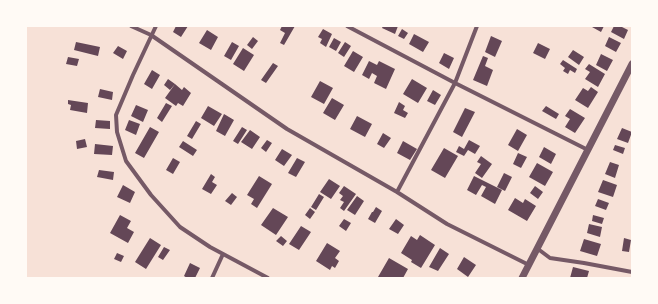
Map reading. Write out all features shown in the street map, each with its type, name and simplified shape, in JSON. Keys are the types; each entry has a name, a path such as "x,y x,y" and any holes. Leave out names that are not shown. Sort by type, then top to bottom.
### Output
{"street":[{"path":"130,26 151,35 287,129 397,192 447,224 529,265"},
{"path":"156,26 116,115 117,132 126,161 151,195 180,227 223,254 268,278"},
{"path":"347,26 455,83 588,150"},
{"path":"397,192 455,83 477,26"},
{"path":"522,278 632,64"},
{"path":"538,249 550,258 632,272"},
{"path":"212,278 223,254"}],"building":[{"path":"176,26 188,26 181,37 173,32"},
{"path":"282,26 295,26 284,45 280,43 285,33 280,30"},
{"path":"383,26 398,26 395,34 382,28"},
{"path":"604,26 601,32 592,27"},
{"path":"614,26 620,26 628,30 624,39 611,32"},
{"path":"323,29 332,34 326,47 320,43 322,39 318,37"},
{"path":"402,29 408,33 404,39 398,36"},
{"path":"207,30 218,37 211,50 199,43"},
{"path":"414,34 429,42 423,52 409,44"},
{"path":"491,36 502,41 495,57 485,52"},
{"path":"253,37 258,41 252,49 247,45"},
{"path":"609,37 621,43 616,52 605,46"},
{"path":"334,38 341,42 336,51 329,47"},
{"path":"76,42 100,47 98,56 74,50"},
{"path":"232,42 239,46 231,60 224,56"},
{"path":"345,42 351,46 344,57 338,53"},
{"path":"538,43 550,49 545,59 533,53"},
{"path":"118,46 127,51 123,59 113,53"},
{"path":"243,48 254,55 244,71 233,64"},
{"path":"573,50 584,57 579,65 568,57"},
{"path":"353,51 363,57 354,72 344,66"},
{"path":"444,53 454,58 449,69 439,63"},
{"path":"601,54 613,60 607,71 596,65"},
{"path":"483,56 488,58 485,66 493,70 487,86 473,80"},
{"path":"68,57 79,59 77,66 66,64"},
{"path":"563,60 577,69 575,73 570,70 568,74 563,71 565,68 560,64"},
{"path":"369,61 377,65 379,61 395,69 386,89 374,83 377,76 372,73 369,79 362,75"},
{"path":"273,63 278,66 266,83 261,80"},
{"path":"589,64 605,74 598,87 585,79 590,72 585,69"},
{"path":"152,70 160,75 152,89 144,84"},
{"path":"168,79 175,84 170,90 164,85"},
{"path":"412,79 427,88 418,103 403,94"},
{"path":"320,81 333,88 324,104 311,97"},
{"path":"175,84 182,90 184,87 191,93 183,106 178,103 176,106 165,98"},
{"path":"591,87 598,92 588,108 575,100 583,88 588,91"},
{"path":"100,89 113,92 112,100 98,97"},
{"path":"433,90 441,95 435,105 427,101"},
{"path":"332,98 344,105 335,120 323,113"},
{"path":"68,100 88,103 87,113 70,110 71,105 68,104"},
{"path":"399,102 405,106 403,110 408,113 405,118 394,113"},
{"path":"166,103 172,106 162,122 157,118"},
{"path":"136,105 148,110 143,122 131,116"},
{"path":"208,106 222,114 214,126 201,118"},
{"path":"546,106 559,114 556,119 542,111"},
{"path":"465,108 475,112 462,137 453,132"},
{"path":"570,109 585,118 575,133 565,127 570,119 565,116"},
{"path":"224,114 234,120 225,136 216,131"},
{"path":"357,116 372,124 365,137 350,129"},
{"path":"96,120 110,121 110,129 95,128"},
{"path":"129,120 140,124 136,135 125,130"},
{"path":"196,121 201,124 192,139 187,136"},
{"path":"150,127 159,132 144,158 135,153"},
{"path":"242,127 247,130 238,144 233,141"},
{"path":"622,128 632,132 628,143 617,139"},
{"path":"517,129 527,135 518,151 508,145"},
{"path":"250,130 260,137 252,149 241,142"},
{"path":"383,133 391,138 384,148 377,144"},
{"path":"85,139 87,147 77,149 76,141"},
{"path":"267,140 272,143 266,152 261,148"},
{"path":"469,140 480,146 475,154 468,150 464,156 456,152 459,146 464,149"},
{"path":"183,141 197,150 193,156 179,147"},
{"path":"403,141 417,149 410,160 397,153"},
{"path":"95,144 113,146 112,155 94,154"},
{"path":"615,145 625,148 623,154 613,150"},
{"path":"544,147 556,154 551,164 539,157"},
{"path":"444,148 458,156 445,178 431,170"},
{"path":"282,149 292,155 284,166 275,160"},
{"path":"518,153 527,157 521,168 513,164"},
{"path":"481,156 492,164 482,178 475,173 481,164 477,162"},
{"path":"173,158 180,162 173,174 166,170"},
{"path":"297,158 305,162 296,177 288,173"},
{"path":"610,162 619,165 615,178 605,174"},
{"path":"537,163 553,172 545,186 529,177"},
{"path":"99,170 114,172 113,180 97,177"},
{"path":"504,173 512,177 505,191 497,187"},
{"path":"211,174 215,177 212,182 217,185 211,194 202,189"},
{"path":"259,176 272,184 257,208 251,204 254,199 247,195"},
{"path":"474,176 502,190 495,204 481,196 486,187 482,185 476,195 467,190"},
{"path":"329,179 340,186 331,199 320,192"},
{"path":"603,180 617,185 613,197 598,192"},
{"path":"123,185 135,192 130,203 117,197"},
{"path":"344,186 356,194 344,211 340,208 344,202 340,200 343,196 339,193"},
{"path":"535,186 543,192 538,199 530,193"},
{"path":"232,193 237,197 231,205 225,201"},
{"path":"319,194 324,197 316,210 311,207"},
{"path":"357,196 364,201 355,215 347,210"},
{"path":"515,198 523,203 525,199 536,206 527,221 508,210"},
{"path":"598,199 609,203 606,210 595,206"},
{"path":"376,207 382,211 375,223 368,219"},
{"path":"273,208 288,217 276,235 261,225"},
{"path":"310,208 315,212 310,219 305,215"},
{"path":"120,215 131,221 127,228 134,232 128,243 110,233"},
{"path":"593,215 604,218 602,224 592,221"},
{"path":"344,219 351,223 346,231 339,226"},
{"path":"396,219 404,225 398,234 389,229"},
{"path":"589,224 602,227 600,237 587,233"},
{"path":"301,226 311,232 299,250 289,244"},
{"path":"420,235 435,245 421,268 401,253 411,236 417,240"},
{"path":"281,236 287,241 283,246 276,241"},
{"path":"150,238 161,245 146,269 135,262"},
{"path":"624,238 631,240 629,252 622,251"},
{"path":"584,239 601,244 597,256 580,251"},
{"path":"327,243 340,251 335,258 339,261 335,268 332,266 330,270 316,261"},
{"path":"164,247 170,250 163,260 158,257"},
{"path":"440,248 449,254 438,271 429,267"},
{"path":"117,253 124,256 121,262 114,259"},
{"path":"464,257 476,265 468,277 457,269"},
{"path":"389,258 408,269 403,278 378,277"},
{"path":"190,263 200,268 195,278 187,278 184,276"},
{"path":"573,267 589,271 587,278 570,278"}]}
